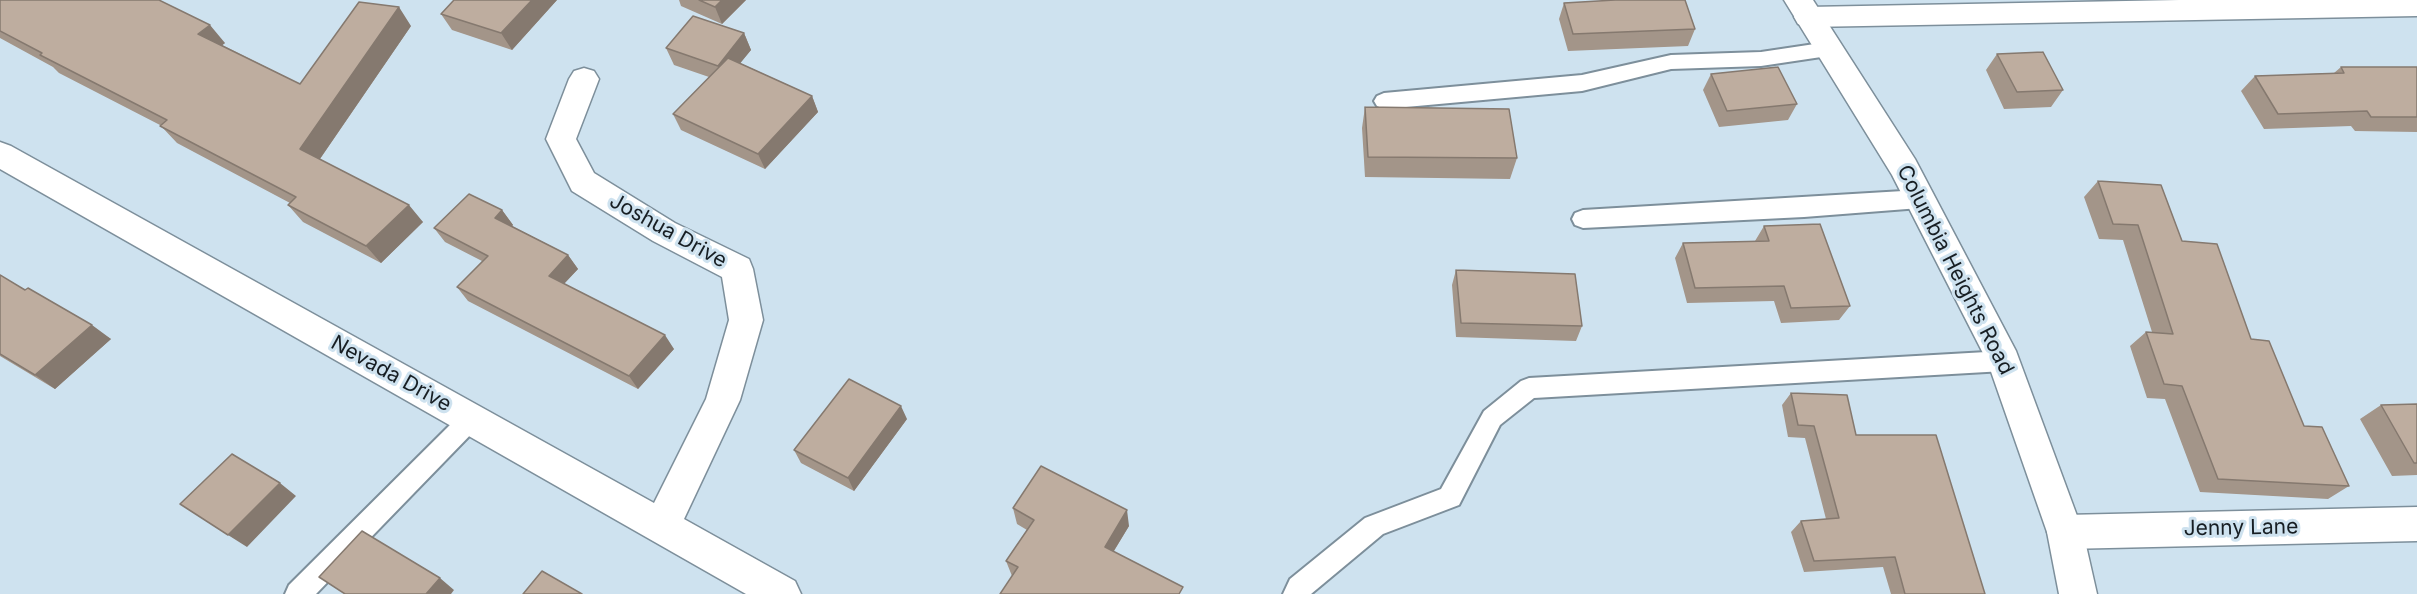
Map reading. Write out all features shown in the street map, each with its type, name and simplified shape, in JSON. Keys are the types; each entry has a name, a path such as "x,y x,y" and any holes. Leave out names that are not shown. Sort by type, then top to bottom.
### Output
{"street":[{"path":"1803,9 2417,6"},
{"name":"Columbia Heights Road","path":"1803,9 1904,168 2004,361 2065,532 2078,594"},
{"name":"Joshua Drive","path":"584,79 561,139 583,182 664,232 737,269 746,320 723,400 662,526"},
{"name":"Nevada Drive","path":"0,154 782,594"},
{"name":"Jenny Lane","path":"2065,532 2417,524"}],"lane":[{"path":"1384,101 1526,86 1582,83 1671,62 1761,59 1828,49"},
{"path":"1583,219 1804,208 1920,199"},
{"path":"1296,594 1299,588 1374,526 1449,496 1492,418 1529,388 2004,361"},
{"path":"298,594 471,419"}],"building":[{"path":"0,0 159,0 210,25 198,34 300,84 359,2 399,7 300,149 409,205 366,246 288,205 296,197 160,126 167,120 40,55 42,53 0,31"},
{"path":"454,0 532,0 501,33 441,14"},
{"path":"699,0 722,0 715,7"},
{"path":"1685,0 1695,29 1573,34 1564,3"},
{"path":"693,16 744,33 718,66 666,48"},
{"path":"2043,52 2063,90 2017,92 1997,54"},
{"path":"728,58 812,96 758,154 673,114"},
{"path":"1778,67 1797,104 1727,111 1711,74"},
{"path":"2341,67 2417,67 2417,117 2371,117 2367,111 2278,114 2255,76 2344,73"},
{"path":"1365,107 1509,109 1517,158 1368,157"},
{"path":"2098,181 2161,185 2182,241 2217,244 2251,339 2269,341 2304,426 2322,427 2349,486 2218,479 2182,386 2164,384 2146,332 2173,334 2138,225 2113,224"},
{"path":"469,194 502,210 495,218 568,255 549,276 665,335 629,376 457,287 488,256 434,228"},
{"path":"1820,224 1850,306 1791,308 1784,286 1695,288 1683,243 1769,241 1764,226"},
{"path":"1456,270 1575,274 1582,326 1461,323"},
{"path":"0,275 25,290 28,288 92,325 35,375 0,354"},
{"path":"849,379 901,406 848,478 794,450"},
{"path":"1791,393 1847,395 1856,435 1936,435 1985,594 1905,594 1895,557 1814,561 1801,521 1839,518 1814,426 1798,425"},
{"path":"2417,404 2417,463 2414,463 2381,405"},
{"path":"232,454 280,483 228,535 180,504"},
{"path":"1041,466 1127,510 1105,547 1183,587 1179,594 1000,594 1018,567 1006,561 1034,520 1013,508"},
{"path":"362,531 440,578 426,594 345,594 319,577"},
{"path":"542,571 582,594 523,594"}]}
